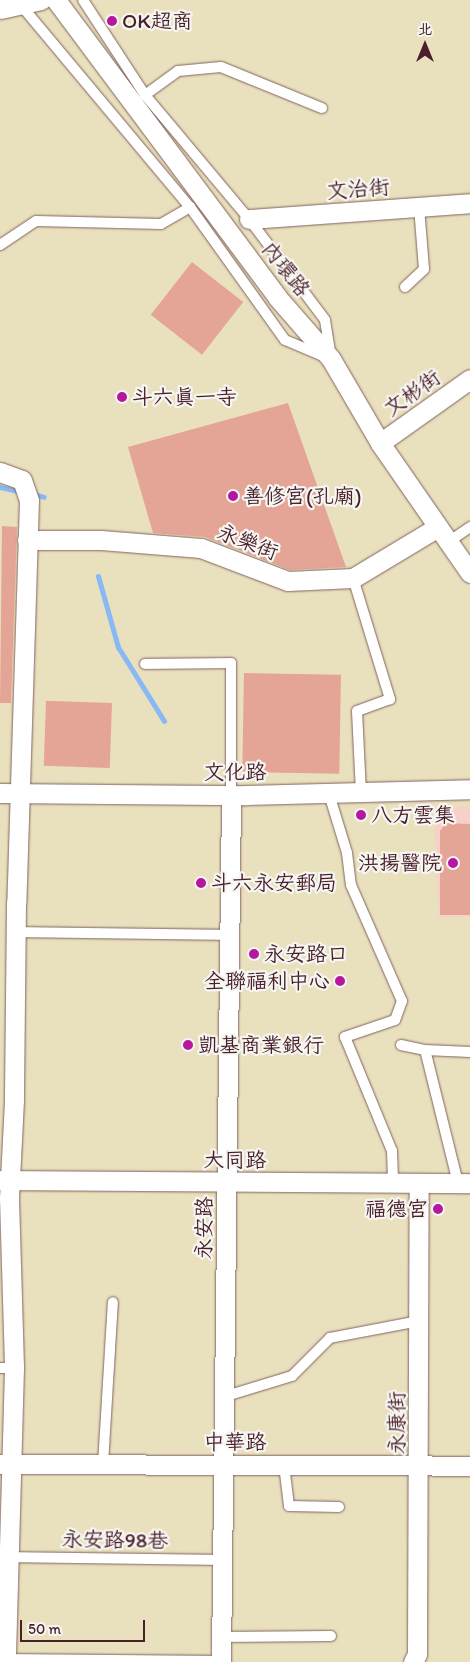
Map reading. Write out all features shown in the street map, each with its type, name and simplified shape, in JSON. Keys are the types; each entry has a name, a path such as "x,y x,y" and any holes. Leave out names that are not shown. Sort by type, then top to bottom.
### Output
{"street":[{"path":"0,9 41,0"},
{"name":"內環路","path":"56,0 277,296 331,359 380,443 470,573"},
{"name":"文治街","path":"249,219 470,203"},
{"name":"文彬街","path":"380,443 470,379"},
{"path":"0,472 22,480 29,500 22,793 8,903 18,932 8,990 5,1180 7,1368 4,1660"},
{"name":"永樂街","path":"27,540 101,540 201,548 288,581 353,578 443,534"},
{"name":"文化路","path":"0,793 361,794 470,789"},
{"name":"永安路","path":"221,1661 221,1464 228,1182 231,795"},
{"name":"大同路","path":"5,1180 464,1183"},
{"name":"永康街","path":"420,1184 421,1659"},
{"name":"中華路","path":"5,1464 470,1466"}],"lane":[{"path":"83,0 145,95 249,219 325,320 331,359"},
{"path":"20,4 190,207 285,340 331,359"},
{"path":"145,95 178,71 221,67 322,108"},
{"path":"0,245 36,221 161,224 190,207"},
{"path":"405,286 424,269 419,207"},
{"path":"443,534 470,527"},
{"path":"353,578 390,699 357,712 361,794"},
{"path":"145,664 231,663 231,795"},
{"path":"329,794 347,853 351,885 402,1001 395,1020 345,1037 392,1151 393,1184"},
{"path":"18,932 230,936"},
{"path":"401,1045 425,1050 470,1052"},
{"path":"425,1050 464,1183"},
{"path":"104,1464 113,1302"},
{"path":"223,1397 292,1376 330,1338 420,1321"},
{"path":"284,1465 289,1506 339,1507"},
{"name":"永安路98巷","path":"4,1557 221,1560"},
{"path":"221,1637 332,1636"},
{"path":"4,1660 221,1661"}],"shaded area":[{"name":"洪揚醫院","path":"470,806 470,917 439,917 434,808"}],"building":[{"path":"192,262 243,302 202,355 151,315"},
{"name":"善修宮(孔廟)","path":"288,403 346,567 290,570 205,537 153,533 128,447"},
{"path":"2,526 17,527 11,703 0,703"},
{"path":"244,673 341,675 339,774 242,772"},
{"path":"46,701 112,703 110,768 44,766"},
{"name":"洪揚醫院","path":"446,823 470,824 470,915 440,915 440,831"}],"waterway":[{"path":"0,487 22,492"},
{"path":"33,494 44,497"},
{"path":"98,576 118,647 164,721"}],"place":[{"name":"OK超商","path":"112,21"},
{"name":"斗六真一寺","path":"122,397"},
{"name":"善修宮(孔廟)","path":"233,496"},
{"name":"八方雲集","path":"361,815"},
{"name":"洪揚醫院","path":"453,863"},
{"name":"斗六永安郵局","path":"201,883"},
{"name":"永安路口","path":"254,954"},
{"name":"全聯福利中心","path":"340,981"},
{"name":"凱基商業銀行","path":"188,1045"},
{"name":"福德宮","path":"438,1209"}]}
